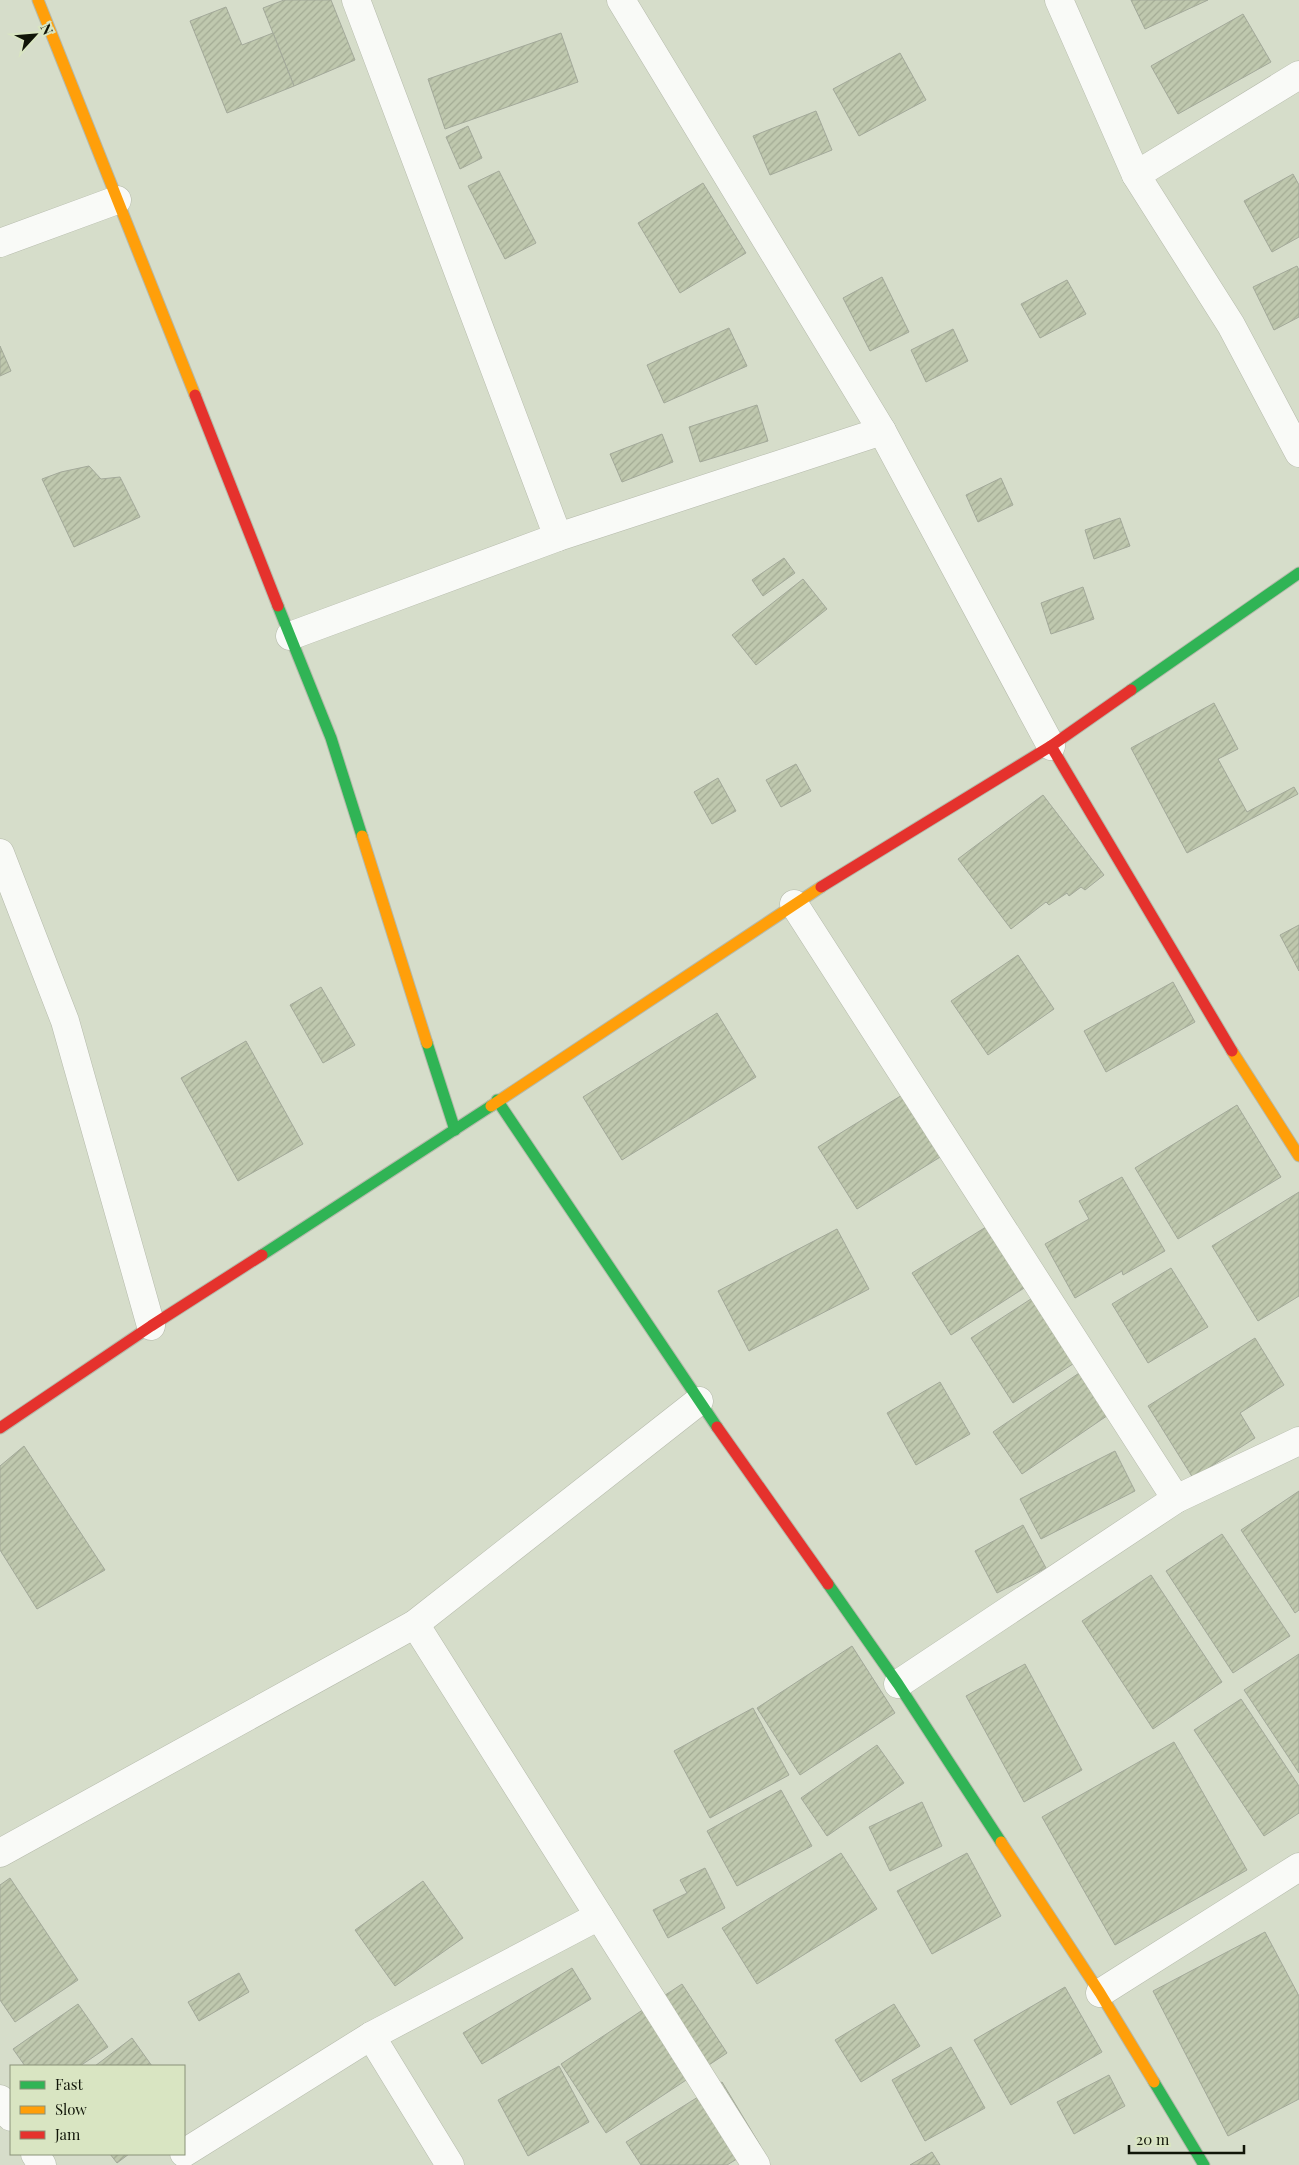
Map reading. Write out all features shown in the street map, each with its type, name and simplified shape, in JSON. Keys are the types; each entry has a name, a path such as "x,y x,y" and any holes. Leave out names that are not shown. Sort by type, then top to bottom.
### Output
{"street":[{"path":"38,0 331,738 455,1130"},
{"path":"356,0 558,537"},
{"path":"621,0 882,431 1051,746 1254,1088 1299,1156"},
{"path":"1059,0 1136,175 1231,325 1299,453"},
{"path":"1136,175 1299,75"},
{"path":"0,243 117,200"},
{"path":"290,636 558,537 882,431"},
{"path":"0,1428 151,1326 455,1130 794,904 1051,746 1299,573"},
{"path":"0,853 66,1021 151,1326"},
{"path":"794,904 1176,1499"},
{"path":"498,1100 699,1401 898,1684 1100,1993 1204,2165"},
{"path":"0,1853 415,1624 699,1401"},
{"path":"898,1684 1176,1499 1299,1441"},
{"path":"415,1624 756,2165"},
{"path":"1100,1993 1299,1867"},
{"path":"185,2153 371,2036 599,1916"},
{"path":"371,2036 450,2165"},
{"path":"0,2099 10,2114"},
{"path":"165,2165 181,2155"}],"building":[{"path":"284,0 331,0 355,60 294,86 263,8"},
{"path":"1131,0 1208,0 1145,29"},
{"path":"226,7 242,45 273,33 294,86 227,113 190,21"},
{"path":"1243,14 1271,62 1178,114 1151,66"},
{"path":"561,33 578,82 445,129 428,79"},
{"path":"900,53 926,100 859,136 833,89"},
{"path":"816,111 832,150 770,175 753,136"},
{"path":"468,126 482,158 460,169 446,137"},
{"path":"499,171 536,243 505,259 468,186"},
{"path":"1293,174 1299,185 1299,237 1272,252 1244,201"},
{"path":"703,183 746,253 680,293 638,223"},
{"path":"1297,266 1299,270 1299,317 1274,330 1253,287"},
{"path":"882,277 909,332 870,351 843,298"},
{"path":"1067,280 1086,314 1040,338 1021,304"},
{"path":"729,328 747,366 664,403 647,365"},
{"path":"953,329 968,361 926,382 911,350"},
{"path":"0,346 11,371 0,376"},
{"path":"757,405 768,441 700,462 689,427"},
{"path":"662,434 673,462 622,482 610,454"},
{"path":"89,466 101,479 120,477 140,517 74,547 42,479 61,472"},
{"path":"1001,478 1013,505 978,522 966,495"},
{"path":"1120,518 1130,546 1094,559 1085,530"},
{"path":"784,558 795,573 763,596 752,580"},
{"path":"803,579 827,609 756,665 732,635"},
{"path":"1083,587 1094,619 1051,634 1041,603"},
{"path":"1214,703 1238,749 1218,759 1247,812 1294,787 1298,794 1187,853 1131,748"},
{"path":"796,764 811,791 781,807 766,780"},
{"path":"718,778 736,811 712,824 694,792"},
{"path":"1043,795 1104,875 1085,890 1081,887 1069,896 1067,893 1049,905 1046,902 1011,929 958,859"},
{"path":"1299,925 1299,971 1280,935"},
{"path":"1018,955 1054,1009 988,1055 951,1001"},
{"path":"1173,982 1195,1022 1106,1072 1084,1031"},
{"path":"321,987 355,1045 323,1063 290,1005"},
{"path":"717,1013 756,1077 622,1160 583,1097"},
{"path":"246,1041 303,1144 238,1181 181,1078"},
{"path":"907,1092 945,1154 857,1209 818,1147"},
{"path":"1237,1105 1281,1177 1178,1239 1135,1168"},
{"path":"1122,1177 1165,1251 1123,1275 1122,1271 1075,1298 1045,1244 1089,1219 1079,1201"},
{"path":"1299,1192 1299,1296 1258,1321 1212,1246"},
{"path":"994,1222 1032,1283 951,1335 912,1273"},
{"path":"837,1229 869,1289 749,1351 718,1291"},
{"path":"1171,1268 1208,1327 1148,1363 1112,1304"},
{"path":"1037,1295 1079,1360 1013,1403 971,1338"},
{"path":"1255,1338 1284,1385 1240,1413 1255,1438 1193,1478 1148,1406"},
{"path":"1085,1369 1114,1411 1022,1474 993,1432"},
{"path":"940,1382 970,1434 916,1465 887,1413"},
{"path":"24,1446 105,1570 37,1609 0,1550 0,1466"},
{"path":"1115,1451 1135,1491 1041,1539 1020,1499"},
{"path":"1299,1491 1299,1610 1295,1613 1241,1530"},
{"path":"1023,1525 1046,1568 997,1593 975,1551"},
{"path":"1222,1534 1290,1636 1233,1673 1166,1571"},
{"path":"1151,1575 1222,1682 1153,1729 1082,1621"},
{"path":"852,1646 895,1713 800,1775 757,1708"},
{"path":"1299,1654 1299,1773 1244,1690"},
{"path":"1025,1664 1082,1770 1024,1802 966,1696"},
{"path":"1241,1699 1299,1786 1299,1813 1264,1836 1194,1730"},
{"path":"753,1708 789,1775 710,1818 674,1751"},
{"path":"1174,1742 1247,1870 1115,1945 1042,1817"},
{"path":"877,1745 904,1783 827,1836 801,1798"},
{"path":"781,1790 812,1846 737,1886 707,1831"},
{"path":"922,1802 942,1846 890,1871 869,1827"},
{"path":"841,1853 877,1909 757,1984 722,1928"},
{"path":"967,1853 1001,1916 932,1954 897,1891"},
{"path":"705,1868 725,1908 668,1938 653,1910 687,1893 680,1880"},
{"path":"10,1878 78,1980 15,2022 0,2000 0,1885"},
{"path":"423,1881 463,1938 395,1986 355,1930"},
{"path":"1265,1932 1299,1996 1299,2099 1228,2136 1153,1991"},
{"path":"572,1968 591,1999 482,2064 463,2033"},
{"path":"239,1973 249,1992 199,2021 188,2002"},
{"path":"682,1984 727,2053 606,2133 561,2064"},
{"path":"1065,1987 1102,2052 1011,2105 974,2040"},
{"path":"78,2004 108,2047 81,2065 24,2065 13,2049"},
{"path":"894,2004 920,2046 861,2082 835,2040"},
{"path":"132,2038 151,2065 96,2065"},
{"path":"951,2047 985,2108 925,2141 892,2080"},
{"path":"559,2066 589,2122 528,2156 498,2100"},
{"path":"1109,2075 1125,2106 1074,2134 1057,2102"},
{"path":"722,2082 760,2145 727,2165 641,2165 626,2142"},
{"path":"932,2152 940,2165 910,2165"},
{"path":"111,2155 128,2155 117,2163"}],"traffic: fast":[{"path":"1131,690 1299,573"},
{"path":"278,606 331,738 362,836"},
{"path":"427,1043 455,1130"},
{"path":"497,1100 717,1427"},
{"path":"262,1255 491,1106"},
{"path":"828,1584 898,1684 1001,1842"},
{"path":"1154,2082 1204,2165"}],"traffic: slow":[{"path":"38,0 195,395"},
{"path":"362,836 427,1043"},
{"path":"491,1106 821,887"},
{"path":"1232,1051 1299,1156"},
{"path":"1001,1842 1100,1993 1154,2082"}],"traffic: jam":[{"path":"195,395 278,606"},
{"path":"821,887 1051,746 1131,690"},
{"path":"1051,746 1232,1051"},
{"path":"0,1428 151,1326 262,1255"},
{"path":"717,1427 828,1584"}]}
